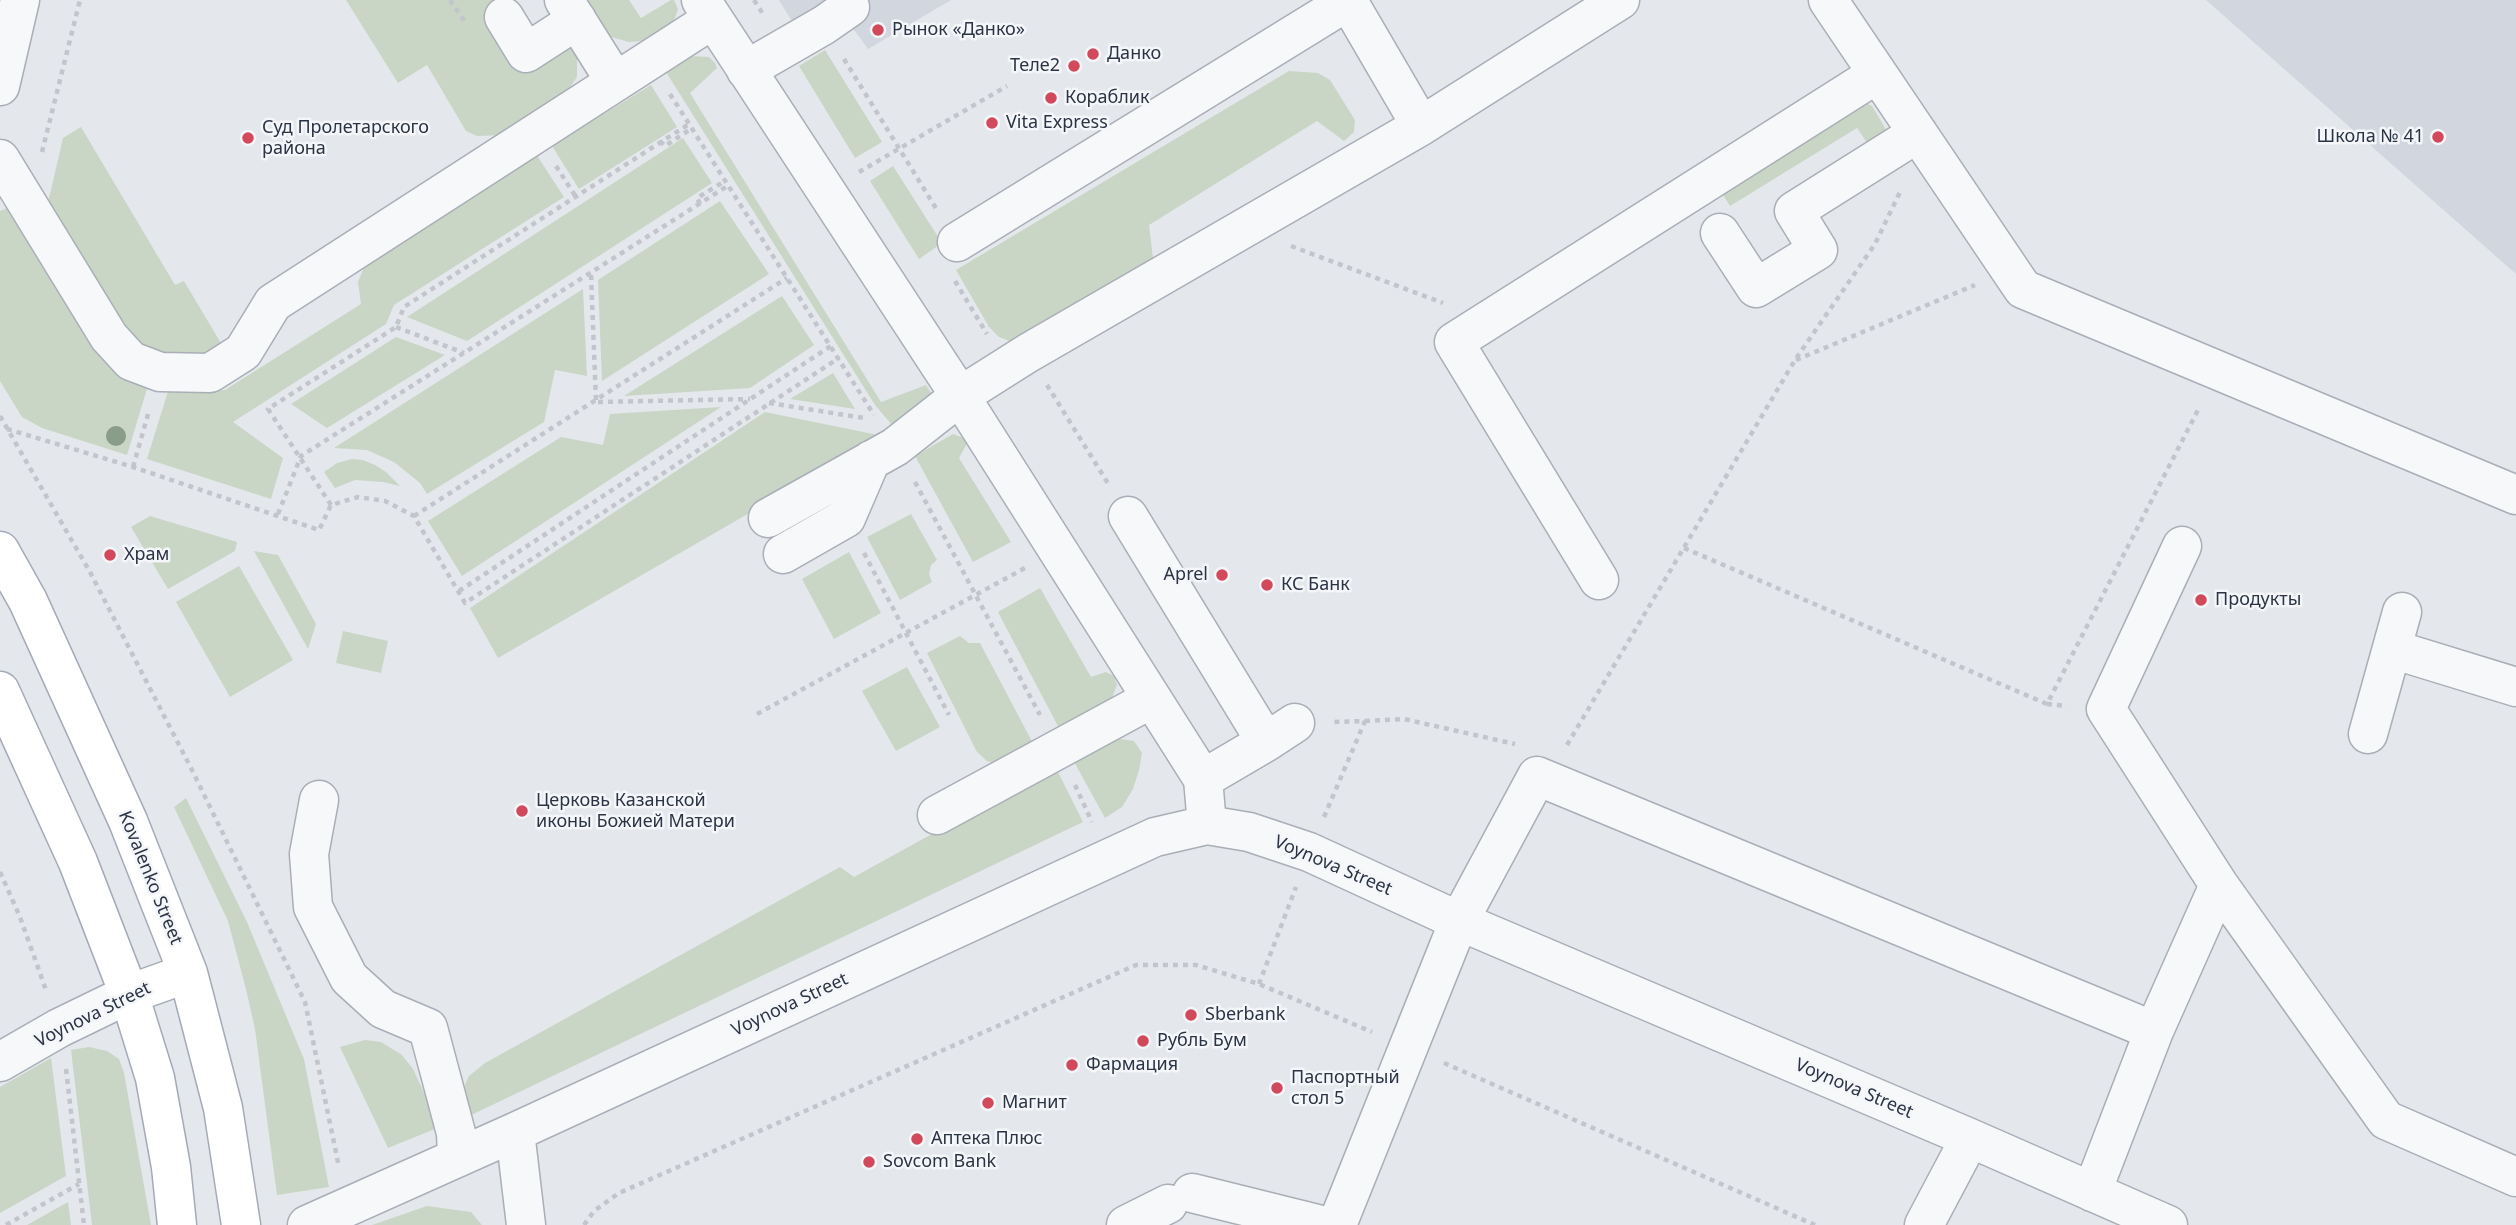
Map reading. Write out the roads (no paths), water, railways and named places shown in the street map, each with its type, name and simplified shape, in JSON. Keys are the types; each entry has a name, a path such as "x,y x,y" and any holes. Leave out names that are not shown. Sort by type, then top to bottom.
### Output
{"main road":[{"name":"Kovalenko Street","path":"0,551 28,601 128,821 188,973 223,1108 241,1225"},
{"path":"0,691 78,862 129,994 155,1078 171,1167 177,1225"},
{"name":"Voynova Street","path":"129,994 188,973"}],"street":[{"path":"0,86 20,0"},
{"path":"957,242 1348,0 1421,126"},
{"path":"768,519 895,447 960,396 1028,353 1421,126 1620,0"},
{"path":"1828,0 2023,289 2516,495"},
{"path":"504,17 526,53 570,10 615,81"},
{"path":"0,159 109,337 131,360 160,372 210,373 243,352 273,303 648,60 707,10 761,61 960,396 1203,779 1207,825"},
{"path":"761,61 837,16"},
{"path":"1599,580 1454,342 1877,74"},
{"path":"1720,233 1756,288 1818,250 1794,211 1921,138"},
{"path":"783,554 846,518 871,460"},
{"path":"1128,516 1280,733 1203,779"},
{"path":"2182,546 2106,709 2219,885 2386,1120 2516,1177"},
{"path":"2368,733 2402,611"},
{"path":"2392,649 2516,687"},
{"path":"937,815 1152,699"},
{"path":"1337,1225 1407,1046 1529,761 2154,1031"},
{"path":"319,800 309,855 313,907 349,978 383,1009 428,1028 456,1133 457,1158"},
{"name":"Voynova Street","path":"307,1225 1155,837 1207,825 1249,832 1308,852 1459,921 2168,1225"},
{"path":"2092,1192 2154,1031 2219,885"},
{"name":"Voynova Street","path":"0,1062 59,1028 129,994"},
{"path":"515,1132 526,1225"},
{"path":"1924,1225 1970,1138"},
{"path":"1126,1225 1180,1199 1321,1225"}],"place":[{"name":"Рынок «Данко»","path":"878,30"},
{"name":"Данко","path":"1093,54"},
{"name":"Теле2","path":"1074,66"},
{"name":"Кораблик","path":"1051,98"},
{"name":"Vita Express","path":"992,123"},
{"name":"Школа № 41","path":"2438,137"},
{"name":"Суд Пролетарского района","path":"248,138"},
{"name":"Храм","path":"110,555"},
{"name":"Aprel","path":"1222,575"},
{"name":"КС Банк","path":"1267,585"},
{"name":"Продукты","path":"2201,600"},
{"name":"Церковь Казанской иконы Божией Матери","path":"522,811"},
{"name":"Sberbank","path":"1191,1015"},
{"name":"Рубль Бум","path":"1143,1041"},
{"name":"Фармация","path":"1072,1065"},
{"name":"Паспортный стол 5","path":"1277,1088"},
{"name":"Магнит","path":"988,1103"},
{"name":"Аптека Плюс","path":"917,1139"},
{"name":"Sovcom Bank","path":"869,1162"}]}
